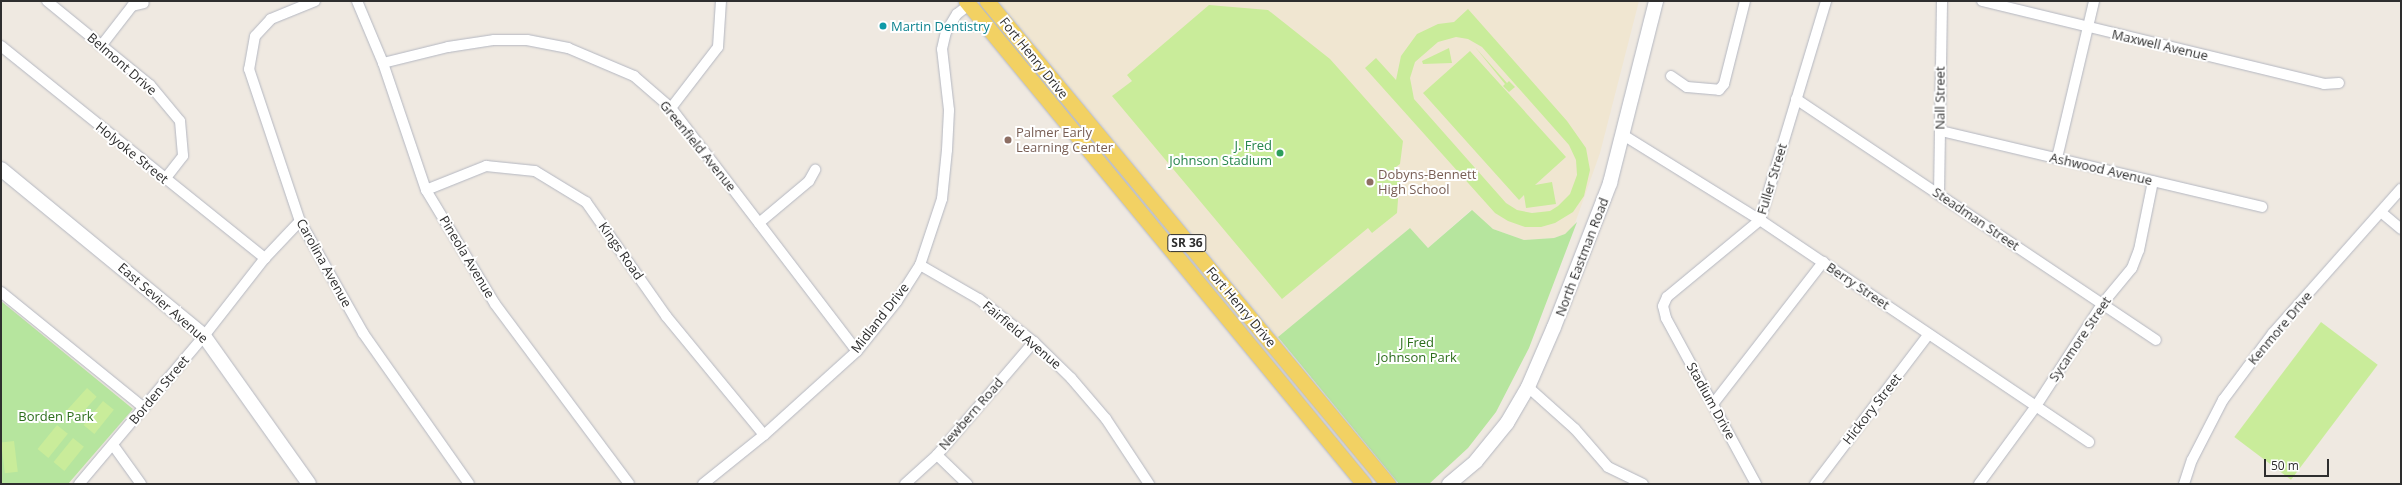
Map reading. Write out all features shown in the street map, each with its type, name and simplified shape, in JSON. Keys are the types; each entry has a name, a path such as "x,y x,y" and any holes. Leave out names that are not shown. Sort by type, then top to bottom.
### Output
{"main road":[{"name":"Fort Henry Drive","path":"987,1 1388,484"},
{"name":"North Eastman Road","path":"1449,484 1486,450 1528,387 1596,221 1623,134 1656,1"},
{"name":"Fort Henry Drive","path":"967,3 1364,484"},
{"name":"East Sevier Avenue","path":"1,169 204,336 309,484"}],"street":[{"name":"Belmont Drive","path":"47,1 150,85 180,120 183,156 165,179"},
{"name":"Carolina Avenue","path":"315,1 271,19 255,36 249,69 300,221 363,333 469,484"},
{"name":"Pineola Avenue","path":"358,1 383,63 426,190 495,304 629,484"},
{"path":"671,108 718,47 720,1"},
{"path":"1671,76 1687,87 1719,90 1724,84 1745,1"},
{"name":"Fuller Street","path":"1666,318 1663,306 1667,297 1760,220 1826,1"},
{"name":"Nall Street","path":"1939,194 1942,1"},
{"name":"Maxwell Avenue","path":"1982,1 2087,28 2324,84 2339,83"},
{"path":"2057,158 2094,1"},
{"path":"101,46 132,6 144,3"},
{"name":"Midland Drive","path":"703,484 764,435 856,351 897,301 920,265 942,199 947,150 949,110 942,49 946,32 957,14 967,3"},
{"name":"Greenfield Avenue","path":"383,63 448,47 494,40 527,40 568,48 634,76 671,108 856,351"},
{"name":"Holyoke Street","path":"1,46 265,258"},
{"name":"Steadman Street","path":"1796,99 2103,303 2156,340"},
{"name":"Ashwood Avenue","path":"1941,131 2262,207"},
{"name":"Berry Street","path":"1623,134 1760,220 2089,442"},
{"name":"Kings Road","path":"426,190 486,166 535,171 586,202 666,316 764,435"},
{"path":"758,223 809,181 815,170"},
{"name":"Sycamore Street","path":"1979,484 2036,406 2103,303 2132,268 2139,250 2153,181"},
{"name":"Kenmore Drive","path":"2184,484 2192,460 2223,400 2273,332 2382,213 2401,189"},
{"path":"2382,213 2401,229"},
{"name":"Borden Street","path":"79,484 204,336 265,258 300,221"},
{"path":"1713,404 1823,262"},
{"name":"Fairfield Avenue","path":"920,265 979,299 1034,342 1071,378 1106,419 1149,484"},
{"path":"1,292 144,408"},
{"name":"Stadium Drive","path":"1666,318 1756,484"},
{"name":"Hickory Street","path":"1815,484 1930,334"},
{"name":"Newbern Road","path":"905,484 937,455 1034,342"},
{"path":"1528,387 1569,424 1608,467 1643,484"},
{"path":"113,445 141,484"},
{"path":"937,455 967,484"}],"shaded area":[{"name":"Dobyns-Bennett High School","path":"999,1 1639,1 1600,153 1574,226 1565,234 1554,238 1524,240 1493,229 1471,210 1428,248 1410,228 1278,337"}],"green space":[{"name":"J. Fred Johnson Stadium","path":"1209,5 1268,10 1330,59 1403,141 1400,164 1396,167 1400,173 1397,213 1372,233 1368,228 1282,299 1112,96 1132,81 1127,75"},
{"path":"1468,9 1567,121 1586,148 1590,170 1584,196 1573,212 1555,223 1541,227 1525,227 1508,221 1495,213 1365,68 1376,58 1396,80 1401,56 1417,34 1438,24 1454,22","holes":["1456,37 1468,39 1482,47 1569,145 1576,160 1577,175 1570,194 1558,206 1550,211 1532,213 1517,210 1506,203 1414,99 1410,78 1415,62 1438,42"]},
{"path":"1475,47 1507,83 1509,81 1515,87 1509,92 1503,86 1505,84"},
{"path":"1449,48 1452,63 1423,64 1422,61"},
{"path":"1470,51 1566,157 1535,185 1552,182 1556,204 1526,208 1524,195 1519,200 1423,93"},
{"name":"J Fred Johnson Park","path":"1472,210 1493,229 1524,240 1554,238 1565,234 1577,222 1529,348 1496,412 1468,448 1429,484 1399,484 1278,337 1410,228 1428,248"},
{"name":"Borden Park","path":"1,301 133,409 68,484 1,484"},
{"path":"2321,322 2378,365 2291,480 2234,437"},
{"path":"87,388 97,397 76,420 66,411"},
{"path":"103,401 114,410 94,434 83,425"},
{"path":"57,425 68,434 48,458 37,449"},
{"path":"73,438 84,447 64,471 53,462"},
{"path":"14,441 18,472 5,473 1,443"}],"place":[{"name":"Martin Dentistry","path":"883,26"},
{"name":"Palmer Early Learning Center","path":"1008,140"},
{"name":"J. Fred Johnson Stadium","path":"1280,153"},
{"name":"Dobyns-Bennett High School","path":"1370,182"}]}
